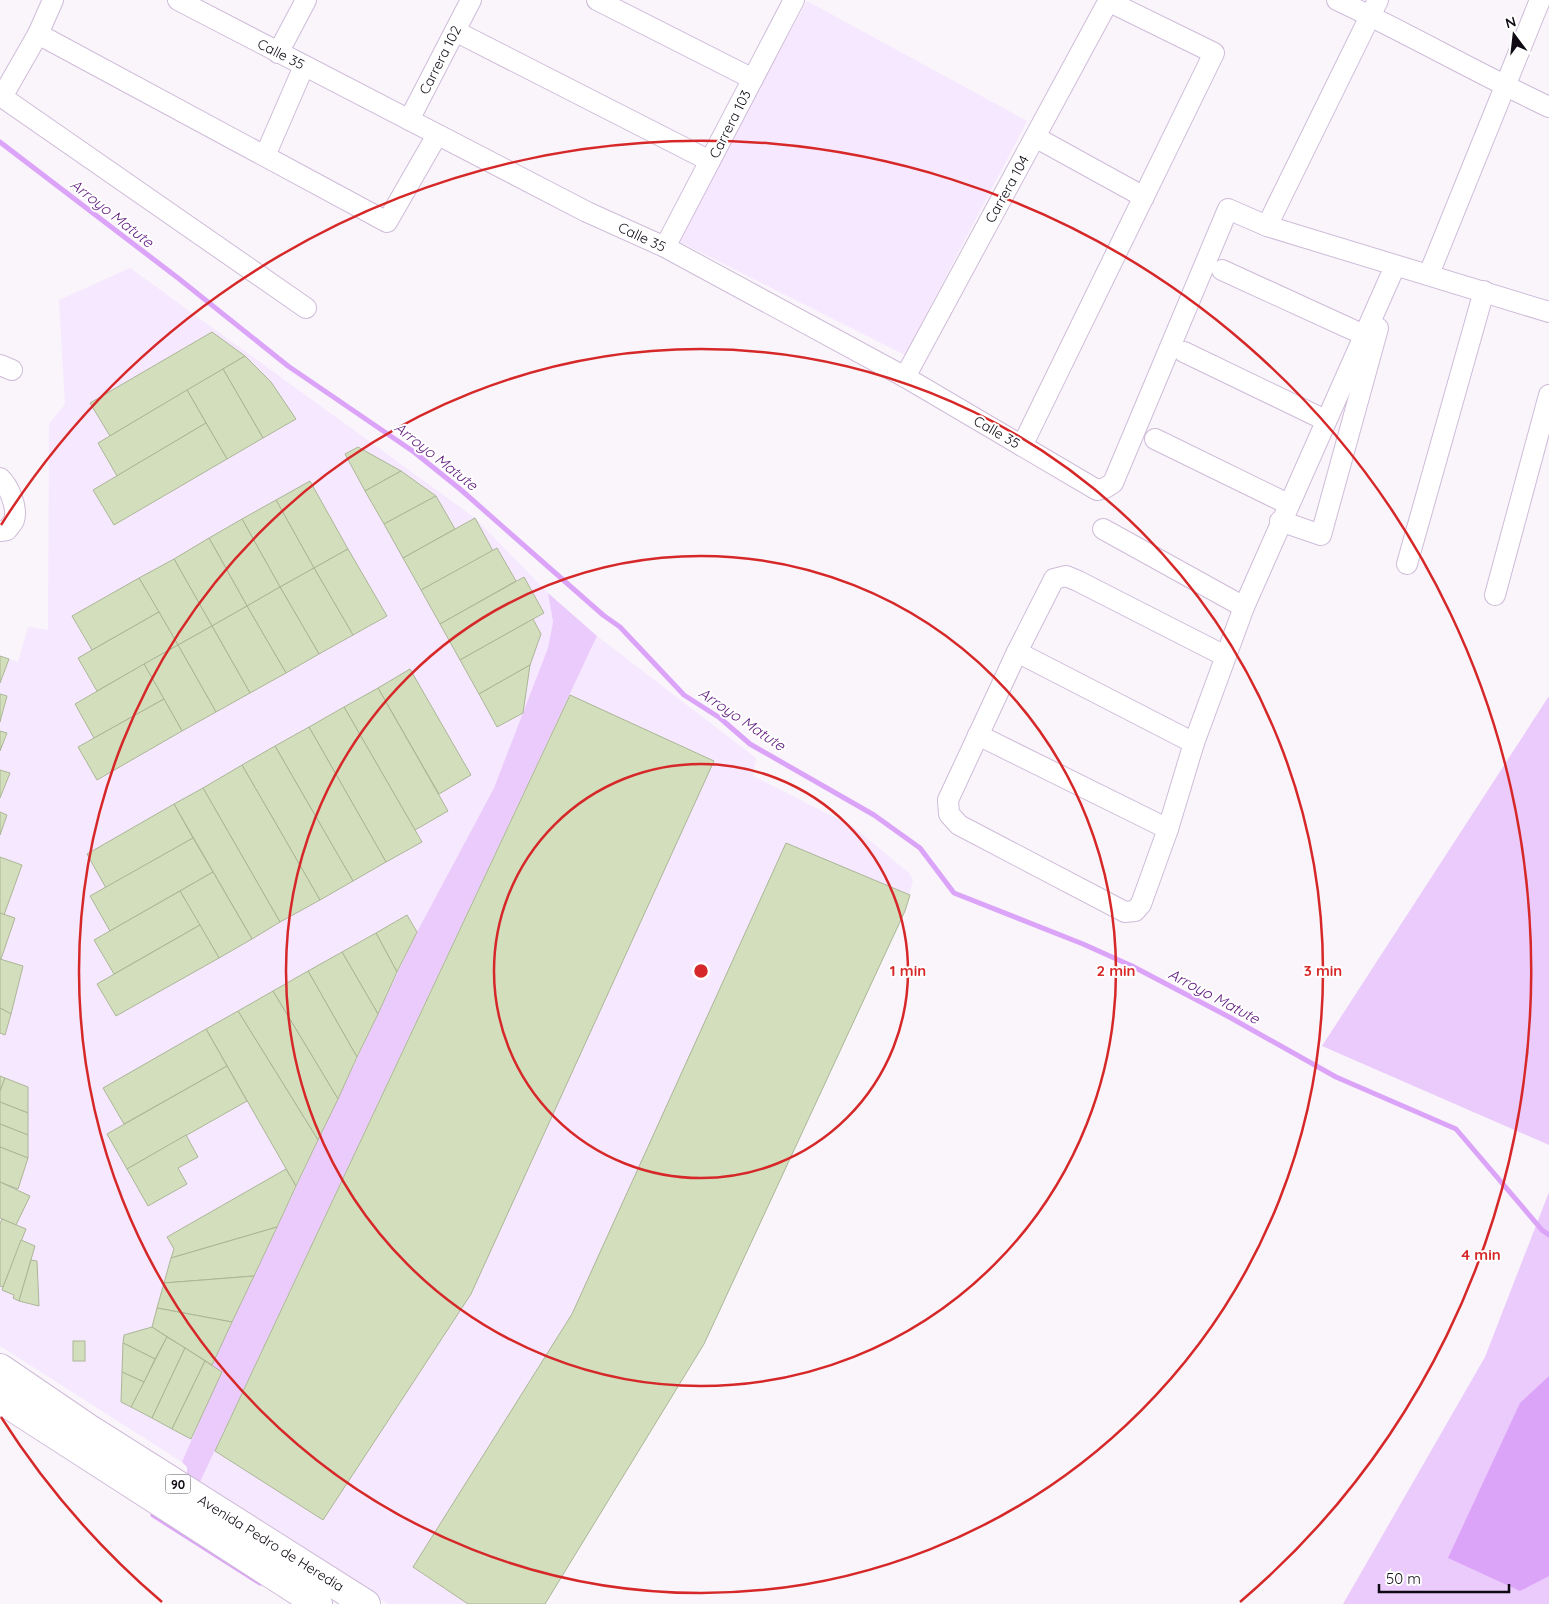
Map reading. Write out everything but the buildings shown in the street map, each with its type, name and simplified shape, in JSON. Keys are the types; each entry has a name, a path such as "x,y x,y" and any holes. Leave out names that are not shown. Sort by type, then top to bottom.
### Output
{"highway":[{"name":"Avenida Pedro de Heredia","path":"0,1368 88,1428 366,1604"},
{"name":"Avenida Pedro de Heredia","path":"0,1399 318,1604"}],"street":[{"path":"53,0 38,34 2,97 306,308"},
{"name":"Calle 35","path":"178,0 587,212 665,247 904,377 1097,490 1113,483 1228,209 1267,226"},
{"path":"278,53 306,0"},
{"name":"Carrera 102","path":"409,120 471,0"},
{"path":"597,0 753,79"},
{"path":"1337,0 1374,8 1504,86 1549,107"},
{"path":"1429,274 1540,0"},
{"path":"1022,446 1214,53 1108,1"},
{"name":"Carrera 104","path":"904,377 1108,1"},
{"name":"Carrera 103","path":"665,247 753,79 788,2"},
{"path":"1374,8 1267,226 1395,266 1484,291 1547,305"},
{"path":"455,31 710,161"},
{"path":"38,34 387,222 437,135"},
{"path":"265,156 304,66"},
{"path":"1035,138 1144,197"},
{"path":"1225,656 1066,576 1054,579 1017,652 948,800 950,814 959,825 1125,912 1135,911 1141,904 1168,829 1194,743 1244,607 1284,512 1395,266"},
{"path":"1155,439 1321,535 1395,266"},
{"path":"1222,270 1364,335"},
{"path":"1407,564 1484,291"},
{"path":"1184,352 1326,420"},
{"path":"1495,596 1549,395"},
{"path":"0,478 4,482 14,503 14,519 7,530 0,531"},
{"path":"1103,529 1244,607"},
{"path":"1017,652 1194,743"},
{"path":"978,735 1168,829"}],"shaded area":[{"path":"807,1 1027,121 905,355 676,240"},
{"path":"130,268 475,518 548,593 553,622 541,670 494,788 417,932 212,1365 222,1372 182,1462 0,1346 0,656 18,662 28,627 48,630 49,424 65,404 59,300"},
{"path":"548,593 597,636 200,1482 187,1474 187,1467 182,1462 221,1372 212,1365 417,932 494,788 548,648 553,622"},
{"path":"597,636 756,758 753,776 852,826 909,873 913,880 905,911 704,1344 545,1604 388,1604 200,1482"},
{"path":"1549,696 1549,1145 1322,1046"},
{"path":"1549,1192 1549,1604 1343,1604 1485,1357"},
{"path":"1549,1376 1549,1576 1520,1591 1448,1558 1520,1403"}],"waterway":[{"name":"Arroyo Matute","path":"0,142 178,278 288,366 414,452 460,489 603,615 620,627 684,695 720,718 750,744 874,815 920,848 954,893 1083,944 1132,966 1231,1018 1336,1077 1456,1129 1542,1230 1549,1235"},
{"path":"153,1515 260,1583"}]}
